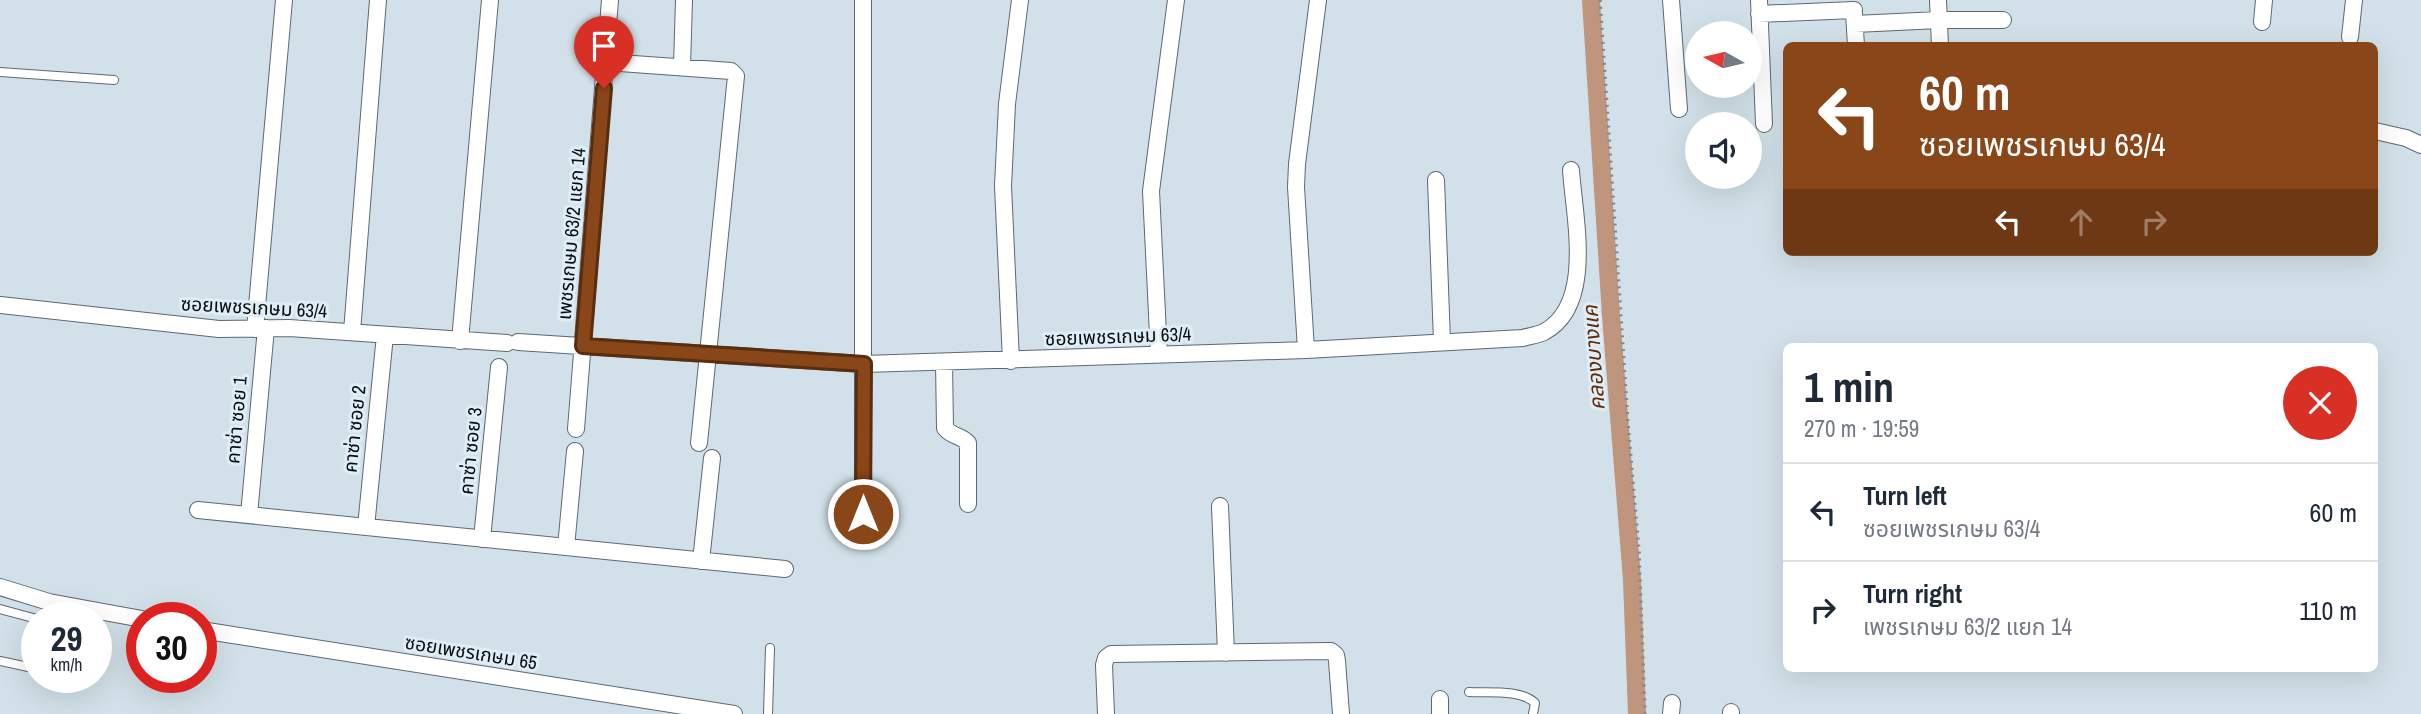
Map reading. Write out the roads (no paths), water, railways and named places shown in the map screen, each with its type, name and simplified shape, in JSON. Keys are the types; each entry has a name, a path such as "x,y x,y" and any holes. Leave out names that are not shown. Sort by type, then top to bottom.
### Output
{"street":[{"name":"คาซ่า ซอย 1","path":"249,515 284,0"},
{"path":"352,332 378,0"},
{"path":"460,341 490,0"},
{"name":"เพชรเกษม 63/2 แยก 14","path":"576,429 610,0"},
{"path":"682,67 684,0"},
{"path":"863,0 863,514"},
{"path":"1011,360 1003,186 1007,104 1020,0"},
{"path":"1160,355 1151,191 1176,0"},
{"path":"1306,350 1296,187 1318,0"},
{"path":"1671,0 1679,109"},
{"path":"1938,0 1940,42"},
{"path":"2262,22 2264,0"},
{"path":"2350,37 2354,0"},
{"path":"1764,124 1759,7 1854,11 1939,20 2003,20"},
{"path":"1854,11 1856,42"},
{"path":"606,62 731,71 736,76 699,443"},
{"path":"2378,132 2406,138 2421,145"},
{"name":"ซอยเพชรเกษม 63/4","path":"0,305 219,329 352,332 460,341 864,364 1306,350 1523,338 1543,332 1563,316 1574,291 1578,268 1571,170"},
{"path":"1436,180 1441,341"},
{"name":"คาซ่า ซอย 2","path":"366,527 385,335"},
{"path":"944,362 946,428 950,434 964,438 968,443 968,504"},
{"name":"คาซ่า ซอย 3","path":"482,539 499,367"},
{"path":"566,547 575,451"},
{"path":"701,561 712,458"},
{"path":"1220,506 1226,653"},
{"path":"198,510 785,569"},
{"path":"0,587 49,602 126,616"},
{"name":"ซอยเพชรเกษม 65","path":"217,632 734,714"},
{"path":"1106,714 1104,666 1111,654 1331,651 1336,655 1337,661 1341,714"}],"lane":[{"path":"0,72 114,80"},
{"path":"0,609 21,615"},
{"path":"768,714 770,648"},
{"path":"0,662 21,666"},
{"path":"1469,692 1530,698 1535,703 1534,714"}],"waterway":[{"name":"คลองบางแค","path":"1591,0 1611,316 1632,580 1637,714"}]}
